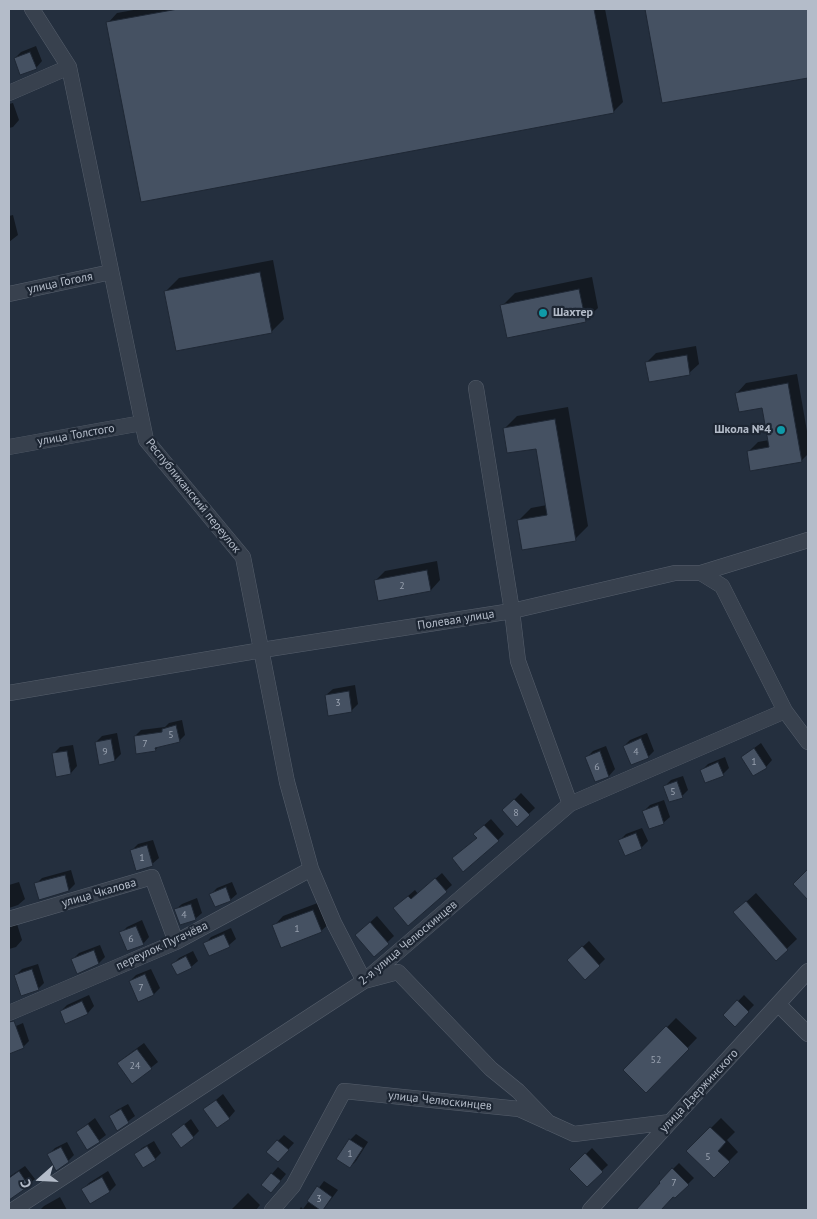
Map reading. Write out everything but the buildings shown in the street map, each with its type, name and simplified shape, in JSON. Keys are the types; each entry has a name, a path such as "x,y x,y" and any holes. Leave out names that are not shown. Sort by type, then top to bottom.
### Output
{"street":[{"name":"Республиканский переулок","path":"32,9 69,66 146,440 243,557 287,782 311,869 334,923 364,981"},
{"path":"9,93 69,66"},
{"name":"улица Гоголя","path":"9,294 111,272"},
{"path":"476,388 512,611 518,660 570,804"},
{"name":"улица Толстого","path":"9,447 142,423"},
{"path":"701,573 808,540"},
{"name":"Полевая улица","path":"9,694 262,650 512,611 675,573 701,573"},
{"path":"701,573 722,586 785,711 808,742"},
{"name":"2-я улица Челюскинцев","path":"13,1210 364,981 570,804 785,711"},
{"name":"переулок Пугачёва","path":"9,1013 176,942 311,869"},
{"name":"улица Чкалова","path":"9,919 152,877 176,942"},
{"name":"улица Дзержинского","path":"590,1210 808,971"},
{"path":"364,981 398,972 491,1069 518,1091 549,1123"},
{"path":"779,1005 808,1034"},
{"name":"улица Челюскинцев","path":"272,1210 293,1186 344,1091 519,1109 574,1134 670,1122"}],"place":[{"name":"Шахтер","path":"543,313"},
{"name":"Школа №4","path":"781,430"}]}
